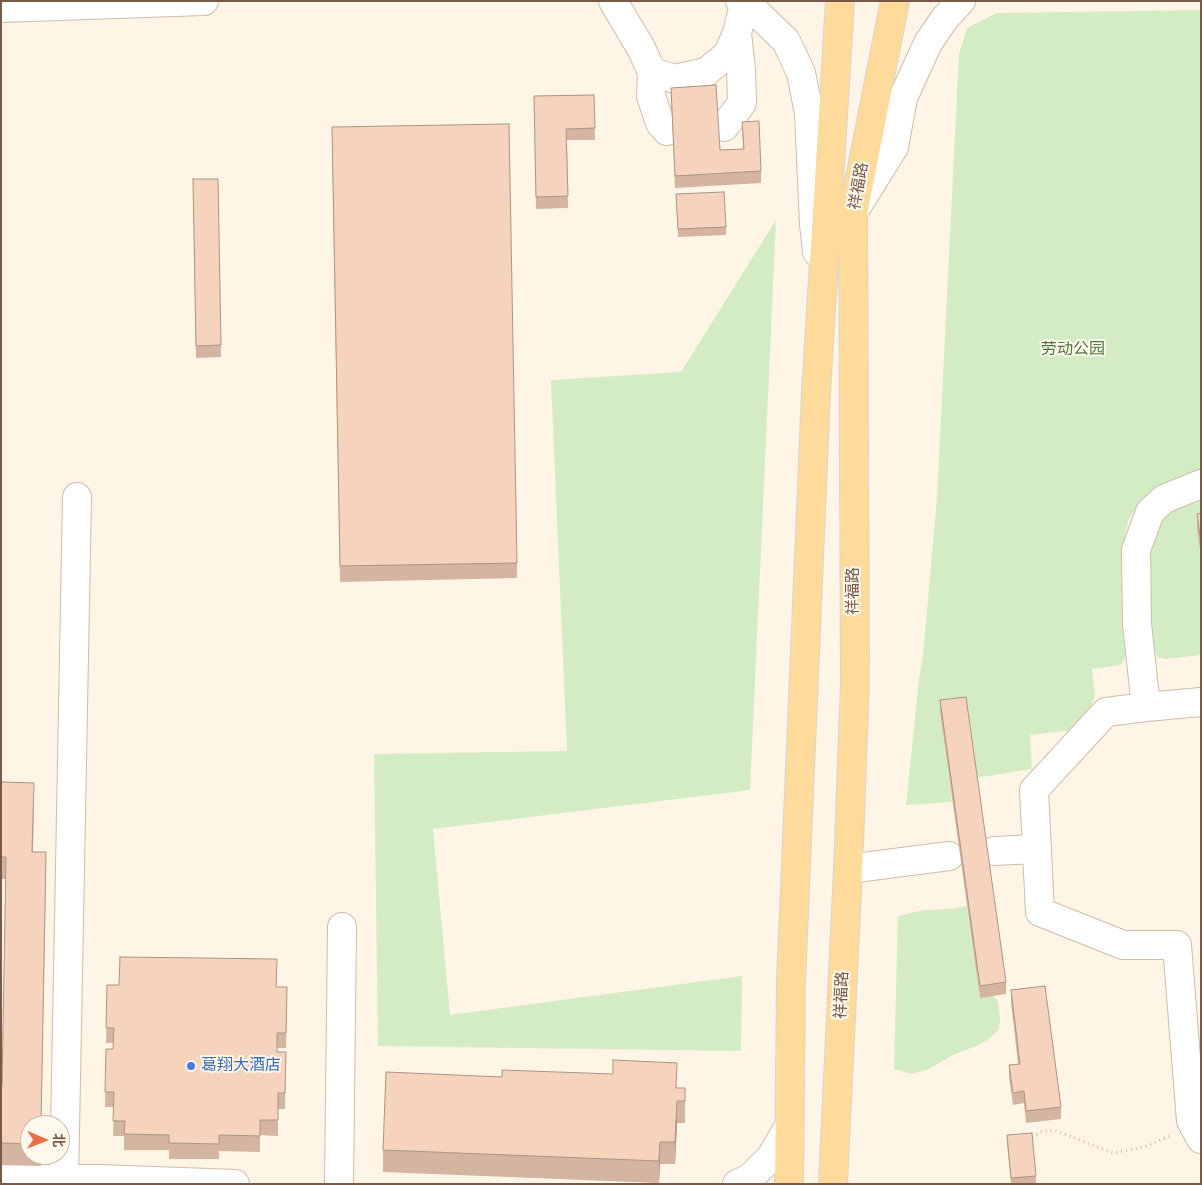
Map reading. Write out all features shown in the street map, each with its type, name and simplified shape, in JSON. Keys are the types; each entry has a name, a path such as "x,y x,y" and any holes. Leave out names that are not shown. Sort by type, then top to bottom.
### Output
{"main road":[{"name":"祥福路","path":"789,1184 792,961 816,392 840,1"},
{"name":"祥福路","path":"833,1184 855,682 853,213 895,1"}],"street":[{"path":"1,8 204,1"},
{"path":"613,1 641,48 652,72 651,96 660,122 667,132"},
{"path":"853,213 894,146 903,98 928,43 945,18 961,1"},
{"path":"652,72 675,79 706,72 728,54 737,33 743,2 786,41 801,73 809,113 814,224 822,299"},
{"path":"724,127 742,103 737,33"},
{"path":"1146,707 1137,624 1136,550 1150,512 1164,499 1201,484"},
{"path":"64,1182 77,497"},
{"path":"1196,1130 1184,1016 1189,943 1122,945 1040,912 1034,790 1106,712 1201,702"},
{"path":"994,851 1036,849"},
{"path":"848,869 949,856"},
{"path":"339,1184 342,927"},
{"path":"737,1184 750,1178 772,1156 789,1126"},
{"path":"1,1179 64,1182 100,1179 235,1184"}],"path":[{"path":"1032,1137 1041,1132 1054,1130 1113,1153 1144,1147 1172,1135 1196,1130"}],"green space":[{"name":"劳动公园","path":"1201,10 1201,474 1174,480 1149,492 1129,518 1124,542 1126,655 1121,665 1092,669 1095,695 1083,729 1030,735 1032,769 976,778 940,712 952,802 906,805 923,655 937,498 959,54 967,28 997,13"},
{"path":"776,220 750,790 433,829 450,1015 742,976 741,1051 378,1046 374,754 567,751 551,380 681,372"},
{"path":"1201,493 1201,528 1197,530 1201,557 1201,655 1166,659 1157,657 1151,636 1146,563 1154,528 1166,512"},
{"path":"967,906 980,997 993,996 998,1001 999,1029 989,1039 979,1045 955,1054 927,1070 911,1074 894,1069 898,916 924,910"}],"building":[{"path":"716,85 720,150 744,149 742,122 759,121 761,171 675,176 671,88"},
{"path":"594,95 595,128 566,129 568,196 536,197 534,96"},
{"path":"509,124 517,563 340,566 332,127"},
{"path":"193,179 218,179 221,345 196,346"},
{"path":"724,192 726,227 678,229 676,194"},
{"path":"1201,513 1201,542 1197,514"},
{"path":"966,697 1006,982 980,986 940,700"},
{"path":"1,782 34,783 32,852 46,852 41,1115 20,1115 20,1144 1,1143 6,857 1,857"},
{"name":"葛翔大酒店","path":"120,957 277,959 276,987 287,987 286,1033 277,1033 277,1052 286,1052 285,1093 278,1093 278,1120 260,1120 260,1136 219,1135 219,1144 169,1143 169,1135 124,1134 125,1121 113,1121 114,1092 105,1092 106,1049 113,1049 114,1028 106,1028 107,985 119,985"},
{"path":"1045,986 1061,1107 1026,1111 1024,1091 1013,1093 1009,1065 1020,1064 1011,990"},
{"path":"613,1060 677,1063 676,1088 685,1088 685,1101 677,1101 675,1142 660,1142 659,1161 383,1150 386,1072 502,1077 502,1070 613,1074"},
{"path":"1032,1133 1036,1176 1011,1178 1007,1135"}],"place":[{"name":"葛翔大酒店","path":"191,1066"}]}
